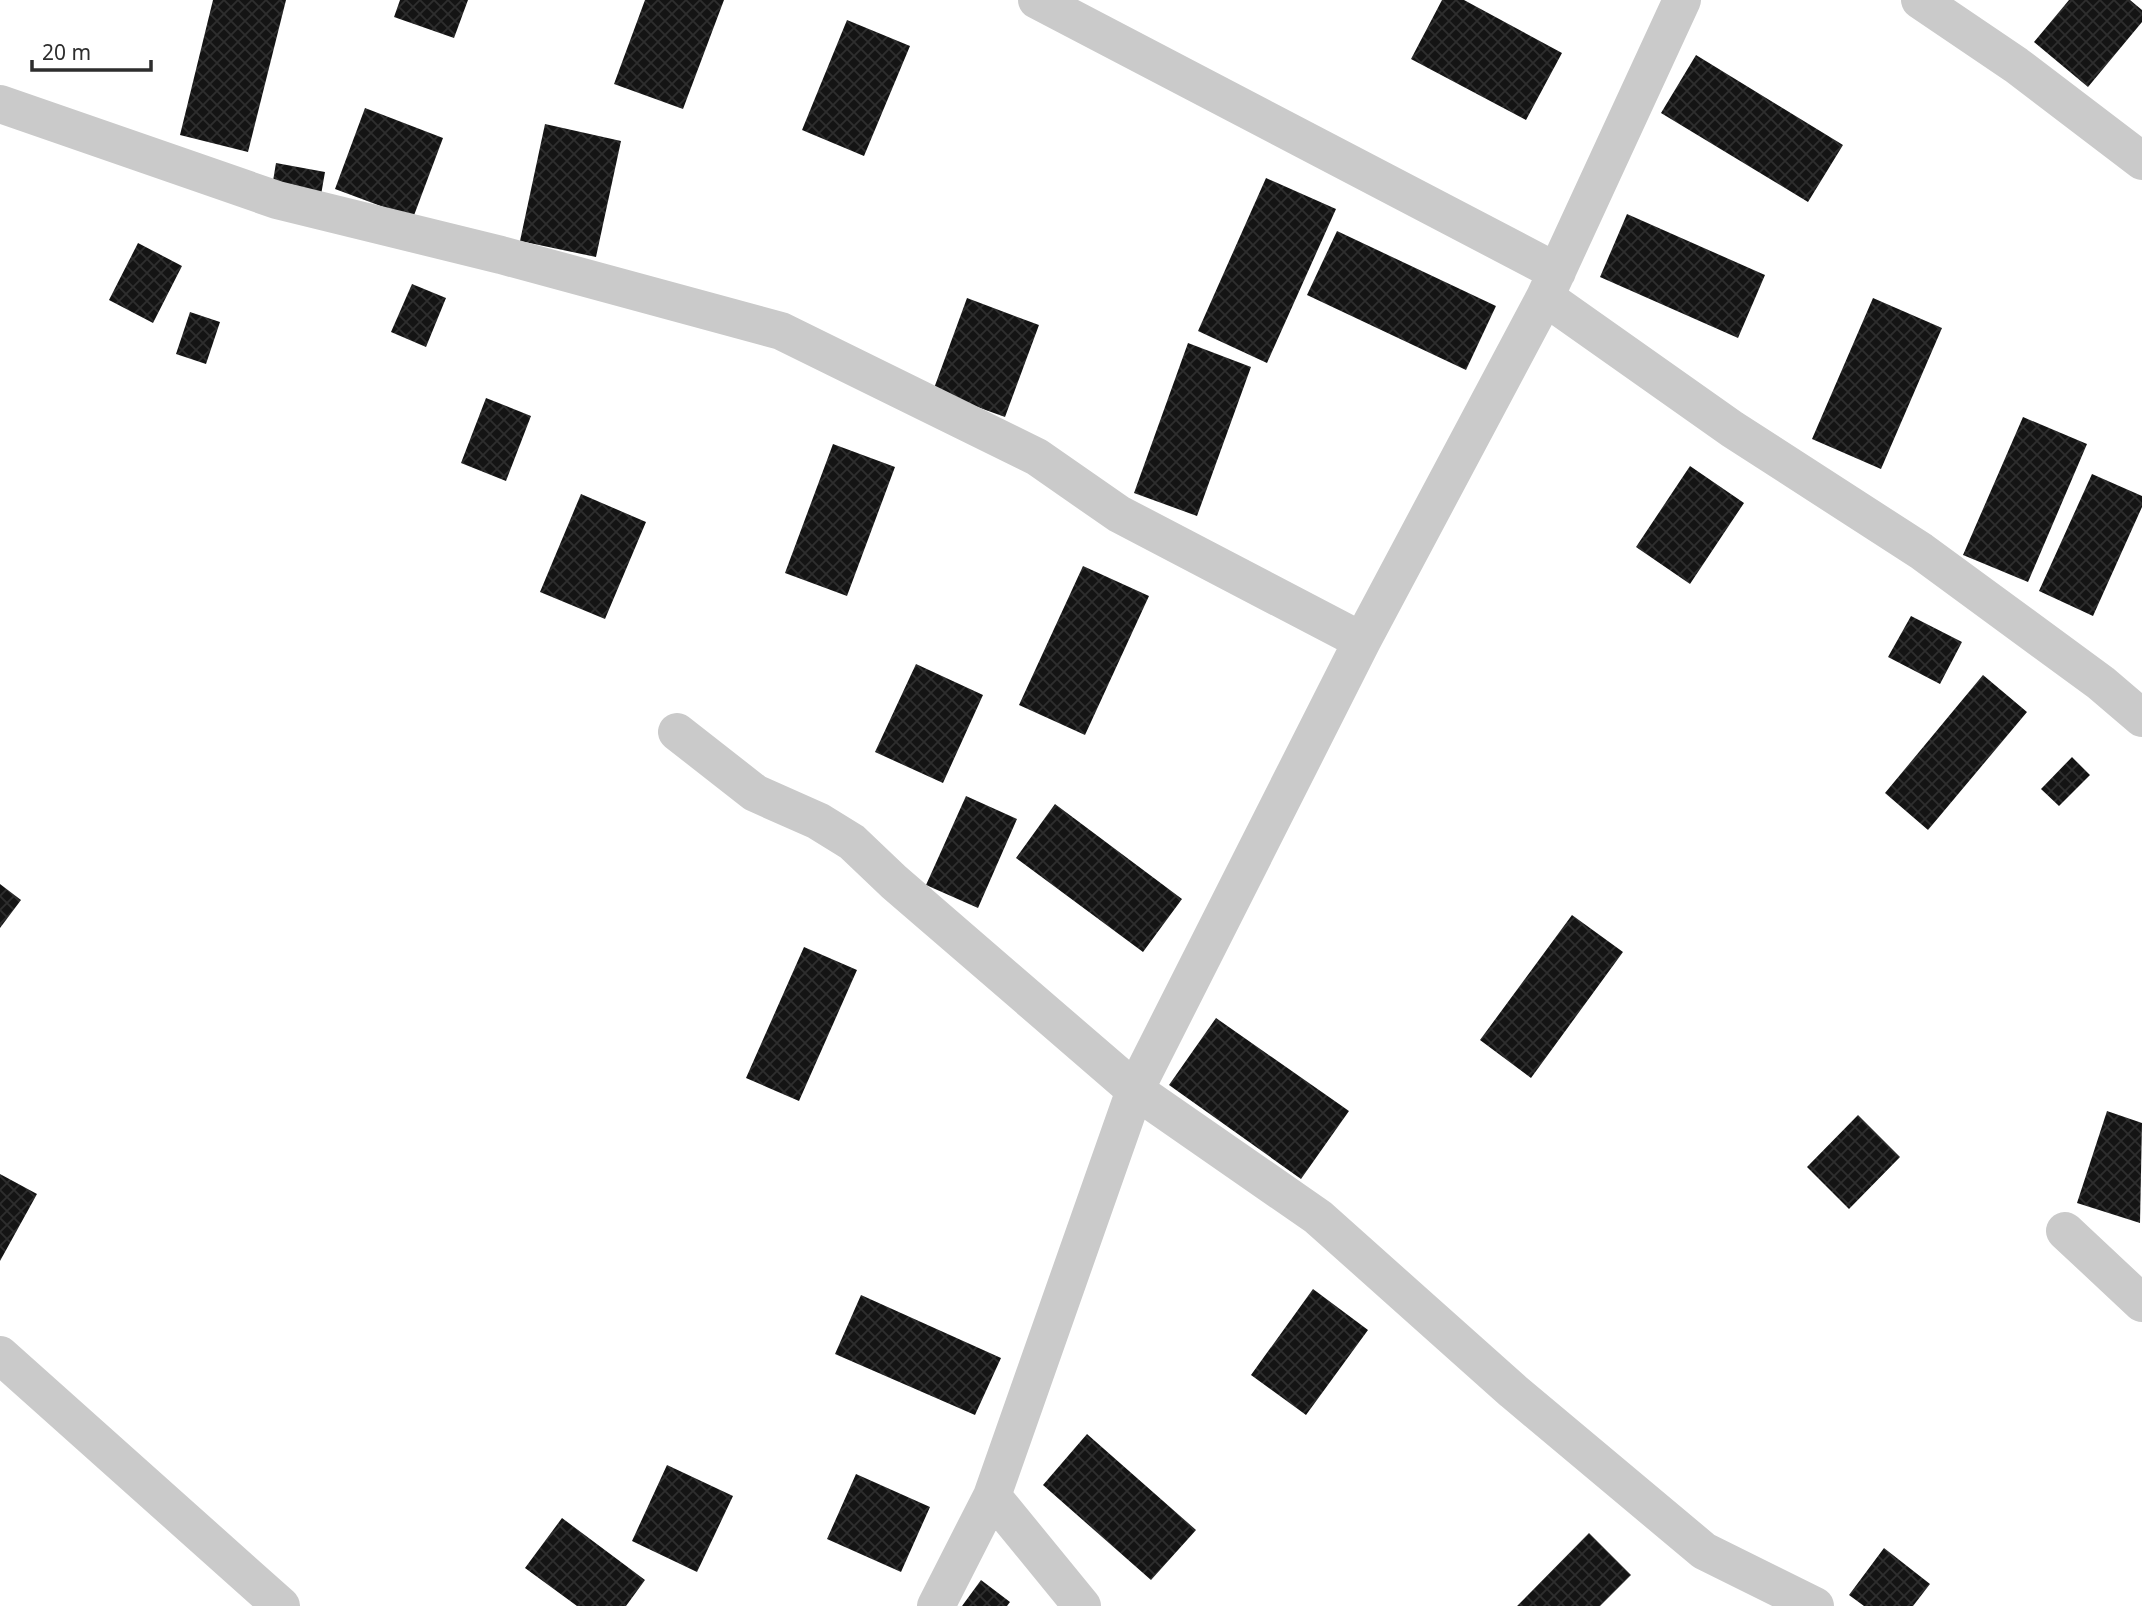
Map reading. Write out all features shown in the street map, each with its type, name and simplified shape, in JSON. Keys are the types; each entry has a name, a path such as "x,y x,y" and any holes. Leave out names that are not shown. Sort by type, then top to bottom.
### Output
{"street":[{"path":"1037,0 1551,285 1732,429 1921,551 2101,683 2142,718"},
{"path":"936,1606 992,1496 1135,1090 1362,641 1551,285 1682,0"},
{"path":"1920,0 2016,65 2142,161"},
{"path":"0,104 277,200 501,255 781,331 1037,457 1119,514 1362,641"},
{"path":"677,732 755,793 818,821 852,842 894,882 1135,1090 1318,1217 1513,1391 1704,1551 1815,1606"},
{"path":"2065,1231 2142,1303"},
{"path":"0,1356 281,1606"},
{"path":"992,1496 1082,1606"}],"building":[{"path":"213,0 286,0 248,152 180,135"},
{"path":"400,0 468,0 454,38 394,17"},
{"path":"645,0 724,0 683,109 614,84"},
{"path":"1442,0 1464,0 1562,53 1526,120 1411,59"},
{"path":"2069,0 2130,0 2142,10 2142,22 2088,87 2034,42"},
{"path":"847,20 910,46 864,156 802,130"},
{"path":"1696,55 1843,145 1808,202 1661,113"},
{"path":"365,108 443,138 413,218 335,189"},
{"path":"545,124 621,141 596,257 520,241"},
{"path":"276,163 325,172 321,195 272,187"},
{"path":"1266,178 1336,209 1267,363 1198,331"},
{"path":"1627,214 1765,275 1738,338 1600,277"},
{"path":"1337,231 1496,306 1466,370 1307,295"},
{"path":"138,243 182,266 153,323 109,300"},
{"path":"412,284 446,298 426,347 391,332"},
{"path":"967,298 1039,325 1005,417 933,391"},
{"path":"1873,298 1942,328 1881,469 1812,439"},
{"path":"190,312 220,322 206,364 176,354"},
{"path":"1188,343 1251,367 1197,516 1134,493"},
{"path":"486,398 531,416 506,481 461,463"},
{"path":"2023,417 2087,444 2028,582 1963,555"},
{"path":"833,444 895,467 847,596 785,573"},
{"path":"1690,466 1744,503 1690,584 1636,547"},
{"path":"2092,474 2142,496 2142,507 2093,616 2039,591"},
{"path":"581,494 646,522 605,619 540,592"},
{"path":"1083,566 1149,596 1085,735 1019,705"},
{"path":"1911,616 1962,642 1940,684 1888,657"},
{"path":"916,664 983,695 943,783 875,752"},
{"path":"1983,675 2027,712 1928,830 1885,793"},
{"path":"2072,757 2090,775 2059,806 2041,789"},
{"path":"966,796 1017,819 978,908 926,885"},
{"path":"1055,804 1182,899 1143,952 1016,858"},
{"path":"0,884 21,900 0,928"},
{"path":"1572,915 1623,952 1531,1078 1480,1040"},
{"path":"804,947 857,970 799,1101 746,1078"},
{"path":"1216,1018 1349,1111 1301,1179 1169,1085"},
{"path":"2107,1111 2142,1123 2140,1223 2077,1203"},
{"path":"1858,1115 1900,1157 1849,1209 1807,1167"},
{"path":"0,1174 37,1194 0,1261"},
{"path":"1313,1289 1368,1330 1306,1415 1251,1375"},
{"path":"861,1295 1001,1358 975,1415 835,1354"},
{"path":"1087,1434 1196,1530 1151,1580 1043,1485"},
{"path":"667,1465 733,1496 697,1572 632,1541"},
{"path":"856,1474 930,1507 901,1572 827,1539"},
{"path":"562,1518 645,1580 626,1606 577,1606 525,1568"},
{"path":"1589,1533 1631,1575 1600,1606 1517,1606"},
{"path":"1884,1548 1930,1584 1913,1606 1864,1606 1849,1595"},
{"path":"981,1580 1010,1602 1007,1606 962,1606"}]}
